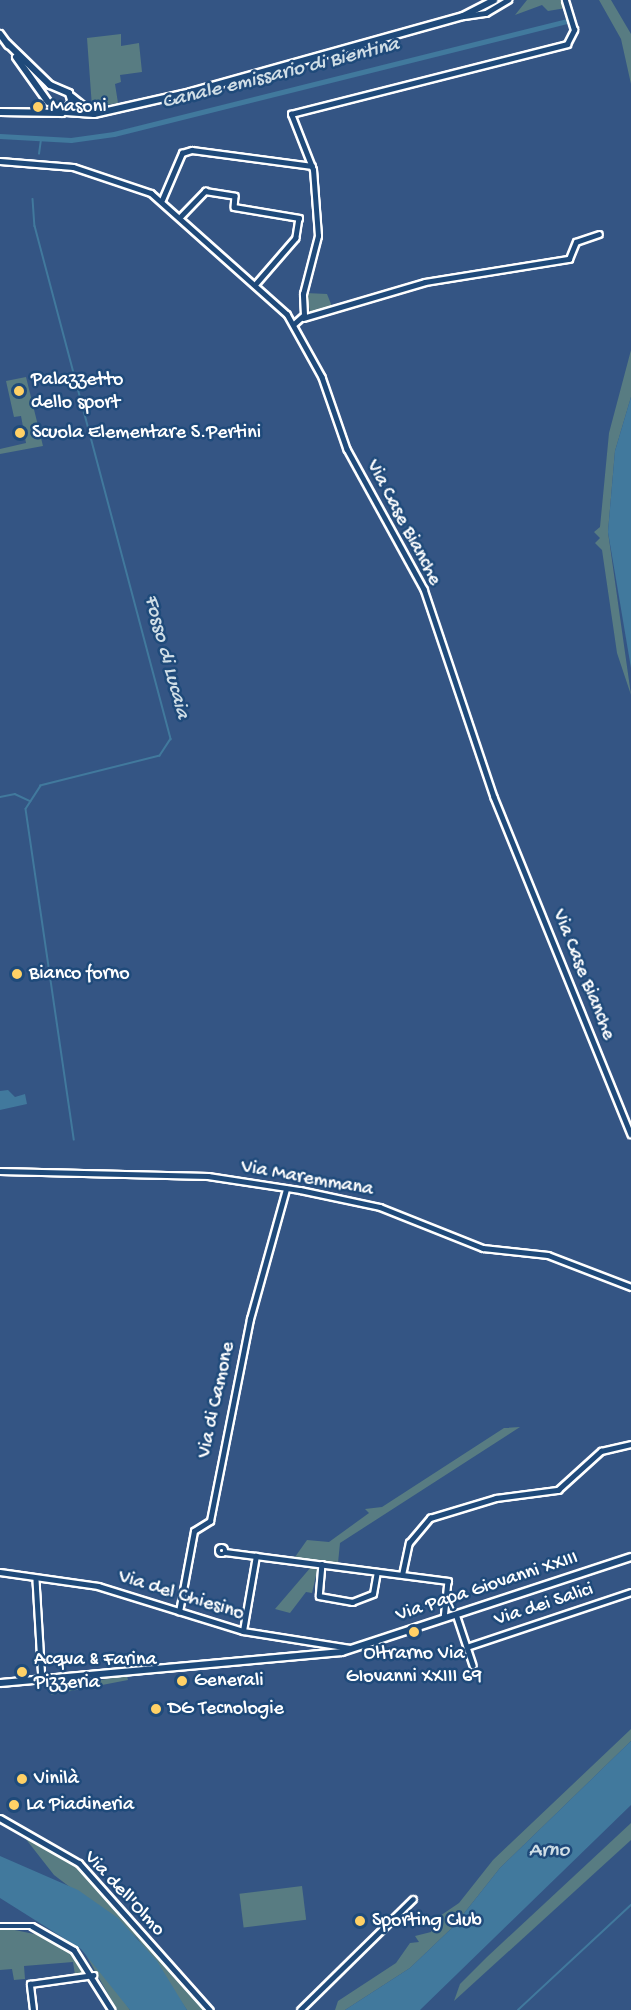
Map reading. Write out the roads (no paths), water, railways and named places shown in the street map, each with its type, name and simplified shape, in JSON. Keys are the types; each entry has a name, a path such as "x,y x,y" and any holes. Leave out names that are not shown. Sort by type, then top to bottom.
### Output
{"main road":[{"path":"0,112 38,115 54,112 102,112 463,16 494,0"},
{"path":"0,34 54,112"},
{"path":"8,44 82,108 102,112"},
{"path":"48,102 60,90"},
{"path":"66,112 71,97"},
{"name":"Via Papa Giovanni XXIII","path":"0,1683 353,1650 631,1557"}],"street":[{"path":"463,16 486,13 508,0"},
{"path":"303,318 318,236 312,166 290,119 294,112 572,39 565,0"},
{"path":"162,200 182,153 192,150 312,166"},
{"name":"Via Case Bianche","path":"0,161 73,167 162,200 256,283 294,324 322,376 347,449 424,589 494,796 631,1134"},
{"path":"181,216 205,191 235,196 234,207 293,215 300,220 297,235 256,283"},
{"path":"294,324 303,318 425,282 569,259 576,242 599,234"},
{"name":"Via Maremmana","path":"0,1171 213,1176 286,1189 380,1207 471,1245 548,1255 631,1287"},
{"name":"Via di Camone","path":"180,1612 194,1531 210,1521 250,1319 286,1189"},
{"path":"402,1575 409,1543 430,1518 496,1498 558,1490 601,1451 631,1444"},
{"path":"225,1552 448,1582 444,1618"},
{"path":"243,1631 256,1556"},
{"path":"322,1564 319,1596 352,1602 373,1594 377,1572"},
{"name":"Via del Chiesino","path":"0,1572 36,1580 98,1586 243,1631 353,1650"},
{"path":"36,1580 42,1680"},
{"name":"Via dei Salici","path":"467,1647 631,1592"},
{"path":"456,1614 473,1665"},
{"name":"Via dell'Olmo","path":"0,1818 79,1863 210,2010"},
{"path":"300,2010 413,1899"},
{"path":"0,1926 42,1930 79,1954 112,2010"},
{"path":"33,2010 30,1984 93,1975"}],"water":[{"path":"631,397 631,668 608,532 615,451"},
{"path":"8,1090 15,1097 25,1094 27,1104 0,1110 0,1091"},
{"name":"Arno","path":"631,1741 631,1805 420,2010 345,2010 410,1968 454,1926 500,1868"},
{"path":"0,1856 78,1890 118,1918 157,1961 187,2010 130,2010 81,1949 0,1898"}],"waterway":[{"name":"Canale emissario di Bientina","path":"0,136 71,140 114,134 567,21"},
{"path":"39,154 41,139"},
{"name":"Fosso di Lucaia","path":"33,199 35,226 171,739 160,756 41,786 26,809 74,1140"},
{"path":"0,797 15,794 30,801"},
{"path":"518,2010 631,1905"}],"place":[{"name":"Masoni","path":"38,107"},
{"name":"Palazzetto dello sport","path":"19,391"},
{"name":"Scuola Elementare S.Pertini","path":"20,433"},
{"name":"Bianco forno","path":"17,974"},
{"name":"Oltrarno Via GIovanni XXIII 69","path":"414,1632"},
{"name":"Acqva & Farina Pizzeria","path":"22,1672"},
{"name":"Generali","path":"182,1681"},
{"name":"DG Tecnologie","path":"156,1709"},
{"name":"Vinilà","path":"22,1779"},
{"name":"La Piadineria","path":"14,1805"},
{"name":"Sporting Club","path":"360,1921"}]}
